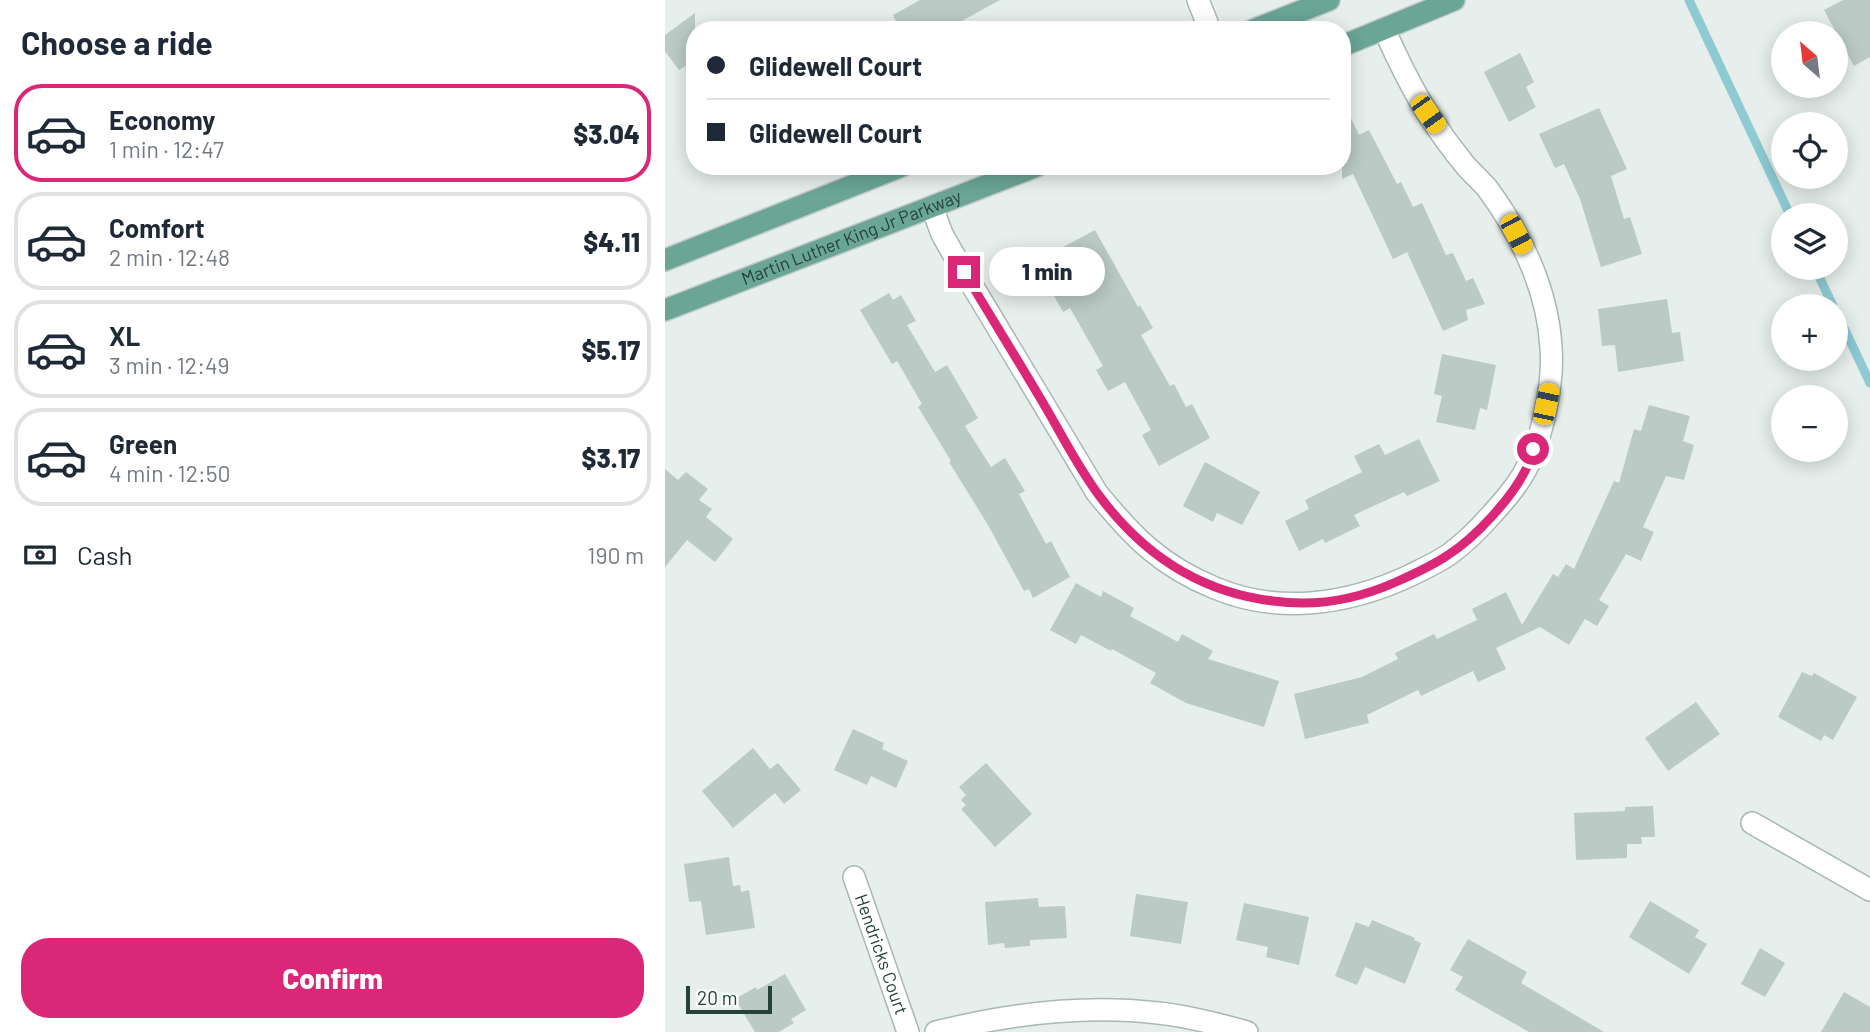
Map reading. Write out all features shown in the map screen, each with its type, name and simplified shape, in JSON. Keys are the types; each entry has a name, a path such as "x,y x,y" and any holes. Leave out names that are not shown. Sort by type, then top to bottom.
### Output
{"main road":[{"path":"1276,21 1329,0"},
{"path":"1351,42 1454,0"},
{"path":"665,260 879,175"},
{"name":"Martin Luther King Jr Parkway","path":"665,310 1014,175"}],"street":[{"path":"1198,0 1206,21"},
{"path":"932,207 951,250 1097,493 1125,527 1153,553 1181,572 1216,589 1251,599 1297,604 1329,601 1387,586 1449,555 1476,533 1506,499 1525,471 1541,428 1551,379 1551,347 1545,306 1524,249 1486,187 1464,163 1428,114 1401,67 1384,29"},
{"path":"1752,823 1870,890"},
{"name":"Hendricks Court","path":"854,877 908,1032"},
{"path":"936,1032 1013,1016 1092,1009 1159,1013 1216,1023 1247,1032"}],"building":[{"path":"920,0 1000,0 962,21 896,21 893,15"},
{"path":"1843,0 1870,0 1870,57 1854,66 1848,55 1848,21 1830,21 1824,10"},
{"path":"695,13 695,21 686,21 686,66 679,70 665,51 665,35"},
{"path":"1520,53 1534,82 1526,87 1536,107 1509,122 1484,72"},
{"path":"1599,108 1627,169 1611,176 1624,219 1630,217 1642,254 1601,267 1580,199 1564,164 1555,168 1539,134"},
{"path":"1351,118 1359,135 1369,130 1397,184 1401,182 1413,207 1422,203 1446,255 1453,253 1466,281 1473,278 1485,304 1466,310 1468,320 1443,331 1407,252 1393,259 1353,174 1351,175"},
{"path":"1095,230 1138,307 1140,305 1153,328 1141,335 1170,386 1174,384 1186,407 1192,404 1210,438 1159,466 1142,435 1151,430 1125,382 1108,391 1096,370 1103,366 1070,308 1063,312 1035,262"},
{"path":"889,293 893,300 901,295 916,321 907,325 935,372 947,365 978,418 965,426 991,467 1005,458 1025,491 1019,494 1046,544 1051,541 1070,577 1033,598 1029,589 1024,591 949,462 951,461 918,407 922,404 897,361 892,364 860,310"},
{"path":"1667,299 1672,333 1680,332 1684,361 1618,372 1615,345 1602,346 1598,309"},
{"path":"1442,354 1496,365 1487,410 1480,408 1475,430 1436,422 1442,396 1434,394"},
{"path":"1649,405 1690,416 1683,441 1694,445 1684,480 1666,476 1643,527 1654,532 1641,561 1626,554 1599,600 1609,606 1597,626 1585,619 1569,645 1540,627 1496,648 1506,669 1478,682 1473,671 1421,696 1418,690 1367,715 1369,723 1305,739 1294,694 1362,677 1398,659 1395,653 1434,634 1437,639 1477,620 1472,609 1506,592 1522,625 1553,574 1558,577 1566,564 1574,569 1614,481 1619,483 1634,429 1641,431"},
{"path":"1419,439 1440,481 1407,496 1404,492 1354,515 1360,526 1325,543 1323,539 1299,551 1285,521 1309,509 1305,500 1362,472 1354,456 1379,444 1385,455"},
{"path":"1205,462 1260,492 1242,525 1217,513 1213,522 1183,506"},
{"path":"665,469 678,480 686,472 708,489 699,500 712,509 706,517 733,539 715,562 687,540 665,567"},
{"path":"1076,583 1101,597 1103,591 1134,608 1130,616 1178,642 1182,634 1213,651 1208,659 1279,681 1264,727 1186,703 1150,683 1156,673 1112,649 1111,651 1081,635 1076,644 1050,630"},
{"path":"1802,672 1812,676 1814,673 1857,697 1833,740 1824,735 1821,741 1778,717"},
{"path":"1696,702 1720,734 1668,771 1645,738"},
{"path":"853,729 884,743 882,749 908,761 896,788 871,776 867,785 834,770"},
{"path":"753,748 770,769 778,763 801,790 784,804 775,793 733,828 702,791"},
{"path":"986,763 1032,814 995,847 961,809 966,805 961,800 966,795 959,787"},
{"path":"1653,806 1655,837 1641,837 1642,844 1627,844 1627,858 1576,860 1574,813 1625,811 1625,807"},
{"path":"729,857 733,886 740,885 741,892 749,890 755,928 706,935 701,901 689,902 684,864"},
{"path":"1136,894 1188,902 1181,944 1130,936"},
{"path":"1038,898 1039,907 1065,906 1067,938 1030,940 1030,946 1005,948 1004,943 988,945 985,902"},
{"path":"1650,901 1699,930 1695,937 1707,944 1689,974 1629,937"},
{"path":"1244,903 1309,917 1299,965 1266,957 1268,947 1236,940"},
{"path":"1372,920 1421,943 1405,984 1365,967 1357,985 1335,976 1356,922 1369,927"},
{"path":"1468,939 1527,972 1521,983 1604,1032 1529,1032 1455,990 1463,977 1450,970"},
{"path":"1760,948 1785,963 1765,997 1741,984"},
{"path":"785,974 806,1010 791,1019 794,1023 779,1032 755,1032 735,999"},
{"path":"1844,992 1870,1007 1870,1032 1821,1032"}],"waterway":[{"path":"1689,0 1784,203"},
{"path":"1821,280 1827,294"},
{"path":"1848,336 1870,383"}],"route":[{"path":"964,272 1097,493 1125,527 1153,553 1181,572 1216,589 1251,599 1297,604 1360,595 1387,586 1449,555 1476,533 1506,499 1525,471 1533,449"}]}
